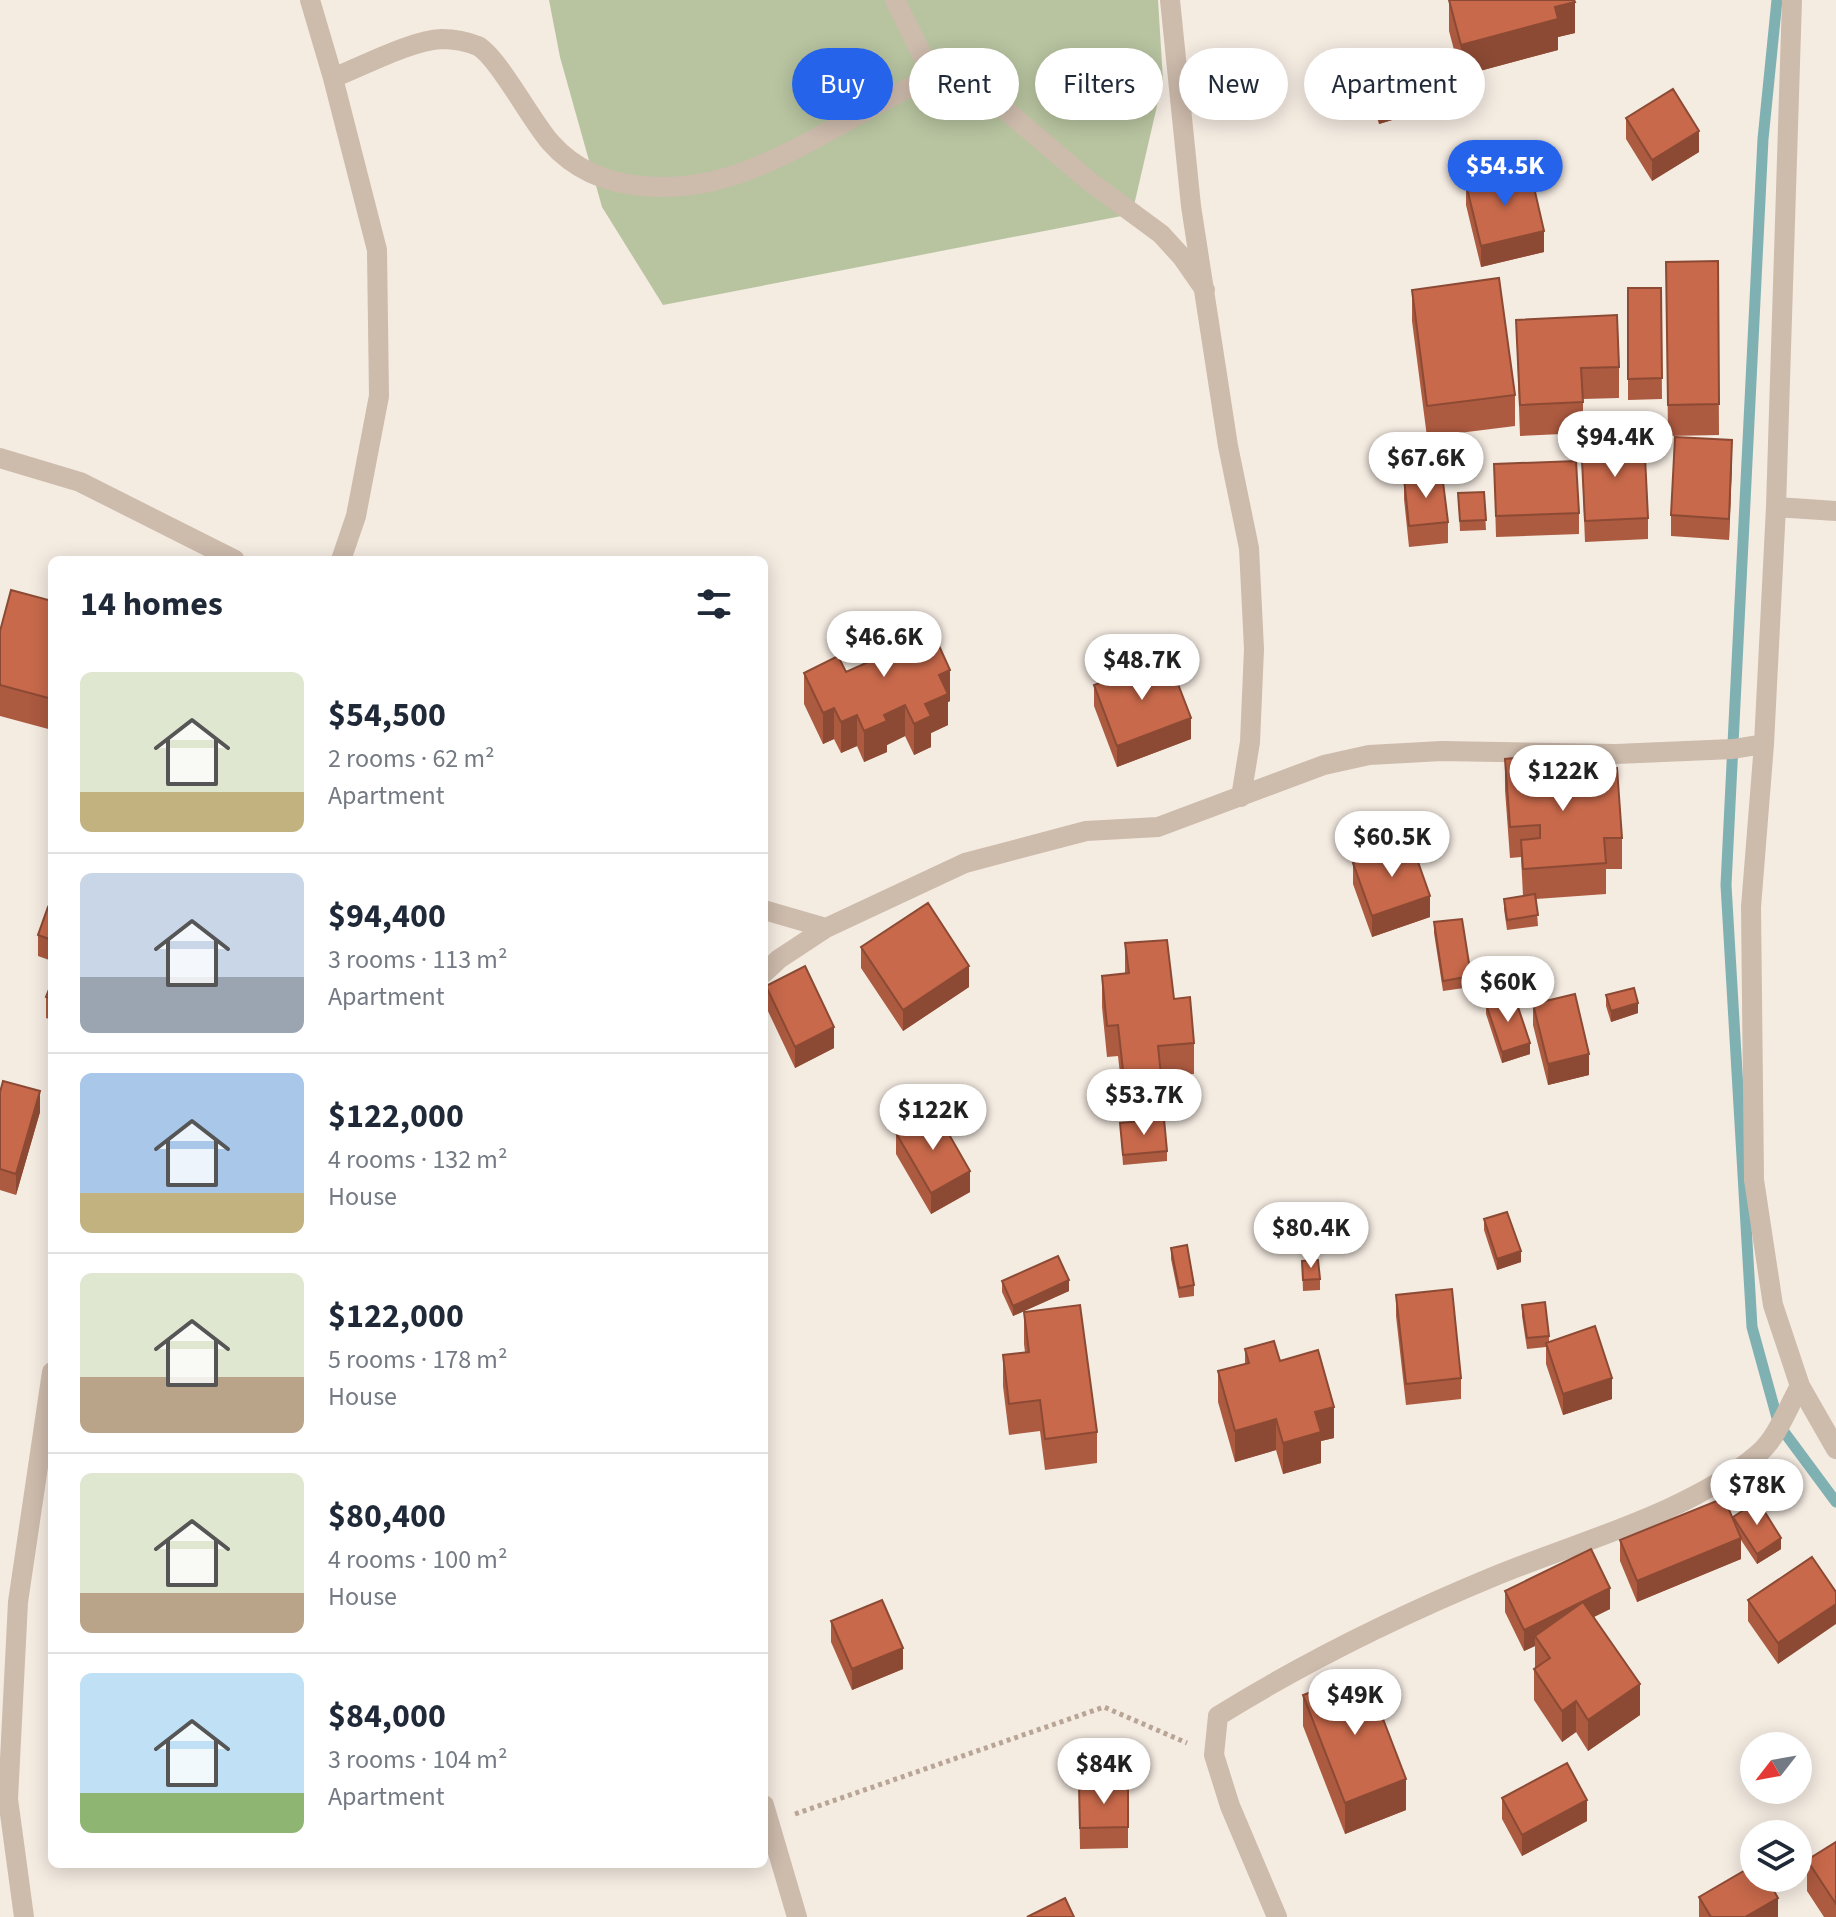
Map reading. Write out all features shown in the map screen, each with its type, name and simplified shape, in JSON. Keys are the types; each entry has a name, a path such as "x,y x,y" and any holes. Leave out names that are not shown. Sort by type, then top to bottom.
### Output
{"street":[{"path":"310,0 377,250 379,396 356,516 342,556"},
{"path":"895,0 919,48"},
{"path":"1170,0 1190,192 1228,446 1249,548 1254,649 1250,742 1241,797"},
{"path":"1792,0 1776,507 1764,744 1751,907 1754,1180 1773,1305 1800,1386 1836,1449"},
{"path":"333,78 426,41 444,39 472,44 481,48 495,63 532,118 552,144 568,158 599,178 618,183 685,188 753,171 909,90"},
{"path":"1017,120 1089,181 1168,240 1205,290"},
{"path":"0,458 80,482 227,556"},
{"path":"1776,507 1836,511"},
{"path":"768,969 826,928 965,863 1086,831 1158,827 1324,765 1369,755 1442,751 1616,754 1733,749 1764,744"},
{"path":"768,911 826,928"},
{"path":"1277,1917 1230,1806 1214,1755 1218,1716 1345,1642 1494,1576 1640,1520 1711,1486 1761,1452 1800,1386"},
{"path":"24,1917 8,1799 18,1602 48,1399"},
{"path":"768,1817 797,1917"}],"path":[{"path":"768,1814 1104,1707 1214,1755"}],"green space":[{"path":"549,0 1158,0 1161,48 1035,48 1035,120 1154,120 1132,214 663,305 602,207 560,57"}],"building":[{"path":"1449,0 1575,2 1555,7 1558,19 1461,45"},
{"path":"1673,89 1699,131 1652,160 1626,118"},
{"path":"1530,170 1544,231 1481,246 1466,184"},
{"path":"1718,261 1719,404 1668,405 1666,262"},
{"path":"1499,278 1515,395 1427,406 1412,290"},
{"path":"1628,288 1661,288 1662,378 1628,379"},
{"path":"1617,315 1619,367 1581,368 1583,402 1520,405 1516,320"},
{"path":"1644,436 1648,518 1585,521 1581,440"},
{"path":"1675,437 1732,440 1729,519 1671,515"},
{"path":"1576,461 1579,513 1496,516 1494,464"},
{"path":"1442,474 1448,522 1409,526 1404,478"},
{"path":"1484,492 1486,520 1460,521 1458,493"},
{"path":"11,590 48,600 48,698 0,685 0,631"},
{"path":"908,617 922,645 936,639 950,670 939,675 948,694 925,704 931,716 914,724 905,705 884,715 887,721 864,731 857,715 841,722 834,708 823,713 804,673 838,656 846,672 882,656 871,634"},
{"path":"1168,658 1191,718 1117,746 1094,685"},
{"path":"1537,756 1538,774 1617,768 1622,838 1604,838 1606,863 1523,869 1521,840 1540,838 1540,825 1510,827 1505,759"},
{"path":"1411,842 1430,896 1372,916 1353,863"},
{"path":"1535,894 1538,915 1507,920 1504,899"},
{"path":"928,903 969,966 903,1010 861,947"},
{"path":"48,907 48,939 38,935"},
{"path":"1462,919 1471,976 1443,981 1434,922"},
{"path":"1167,940 1174,999 1190,997 1194,1043 1158,1046 1162,1085 1125,1088 1118,1025 1107,1026 1102,976 1129,973 1125,943"},
{"path":"805,966 834,1027 795,1047 768,985"},
{"path":"1634,988 1638,1003 1611,1011 1606,995"},
{"path":"1575,994 1589,1054 1548,1064 1533,1004"},
{"path":"1514,995 1530,1043 1502,1052 1486,1004"},
{"path":"3,1081 40,1091 16,1174 0,1169 0,1092"},
{"path":"935,1110 970,1171 931,1193 896,1133"},
{"path":"1164,1119 1167,1151 1123,1155 1120,1123"},
{"path":"1507,1212 1521,1251 1497,1259 1484,1219"},
{"path":"1187,1245 1194,1285 1179,1288 1171,1248"},
{"path":"1058,1256 1069,1280 1013,1306 1002,1281"},
{"path":"1318,1260 1320,1279 1303,1280 1302,1261"},
{"path":"1452,1289 1461,1378 1406,1384 1396,1295"},
{"path":"1545,1302 1549,1336 1527,1338 1522,1305"},
{"path":"1080,1305 1097,1432 1045,1439 1040,1400 1009,1404 1003,1355 1029,1352 1024,1312"},
{"path":"1595,1326 1612,1378 1563,1394 1546,1343"},
{"path":"1274,1341 1280,1361 1318,1350 1334,1407 1315,1412 1321,1432 1283,1443 1276,1419 1235,1431 1218,1371 1249,1363 1245,1349"},
{"path":"1724,1498 1741,1538 1637,1581 1620,1540"},
{"path":"1758,1501 1781,1538 1757,1554 1733,1517"},
{"path":"1591,1549 1610,1588 1524,1630 1505,1591"},
{"path":"1812,1557 1836,1592 1836,1604 1778,1643 1748,1600"},
{"path":"882,1600 903,1648 852,1669 831,1621"},
{"path":"1583,1602 1640,1684 1588,1720 1576,1701 1562,1711 1534,1669 1550,1658 1535,1636"},
{"path":"1365,1672 1406,1779 1345,1803 1303,1695"},
{"path":"1567,1763 1587,1800 1522,1835 1502,1798"},
{"path":"1128,1784 1128,1827 1080,1828 1079,1785"},
{"path":"1836,1842 1836,1904 1812,1868 1812,1857"},
{"path":"1740,1873 1740,1892 1775,1892 1778,1898 1745,1917 1711,1917 1699,1897"},
{"path":"1065,1898 1074,1917 1027,1917"}],"waterway":[{"path":"1777,0 1763,139 1726,885 1752,1327 1779,1425 1836,1502"}]}
